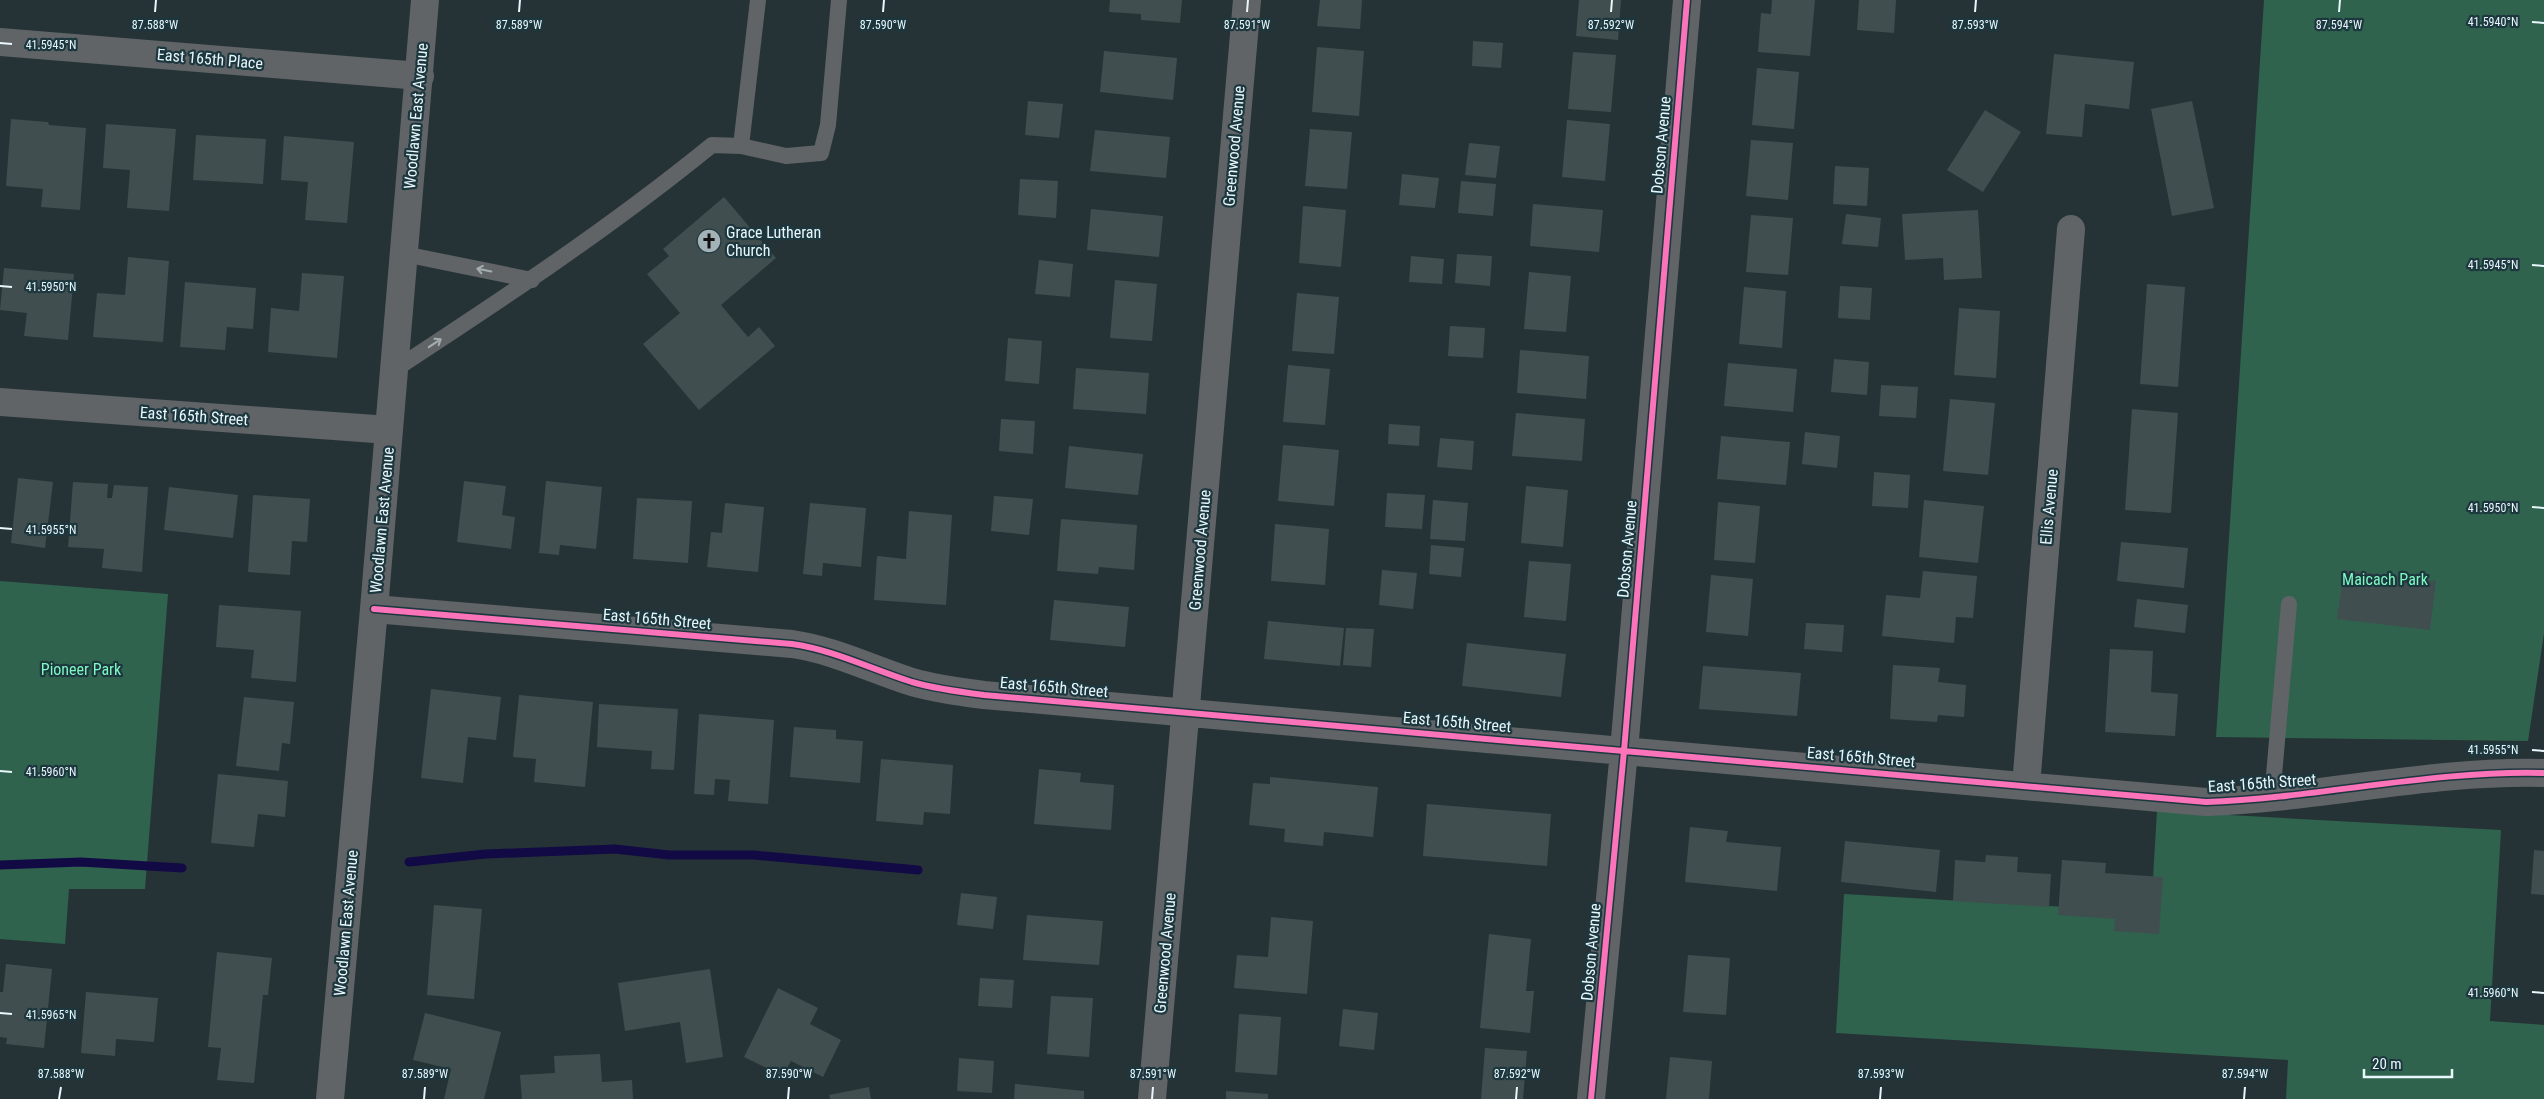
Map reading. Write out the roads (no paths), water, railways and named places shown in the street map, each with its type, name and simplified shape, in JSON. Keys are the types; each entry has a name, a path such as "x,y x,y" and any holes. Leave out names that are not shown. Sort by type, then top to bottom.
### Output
{"street":[{"name":"Woodlawn East Avenue","path":"330,1099 374,610 425,0"},
{"name":"Greenwood Avenue","path":"1152,1099 1187,712 1246,0"},
{"name":"Dobson Avenue","path":"1592,1099 1624,751 1687,0"},
{"name":"East 165th Place","path":"0,42 420,76"},
{"name":"Ellis Avenue","path":"2026,786 2071,229"},
{"name":"East 165th Street","path":"0,402 389,430"},
{"name":"East 165th Street","path":"374,610 817,647 912,682 948,690 2206,802 2272,798 2495,773 2544,773"}],"lane":[{"path":"741,146 758,0"},
{"path":"394,370 532,280 645,200 712,145 741,146 786,156 821,153 828,125 839,0"},
{"path":"404,254 532,280"},
{"path":"2272,798 2289,604"}],"waterway":[{"path":"409,862 486,854 615,849 669,855 754,855 918,870"},
{"path":"0,865 81,862 182,868"}],"place":[{"name":"Grace Lutheran Church","path":"709,241"}],"park label":[{"name":"Maicach Park","path":"2385,579"},
{"name":"Pioneer Park","path":"81,669"}]}
